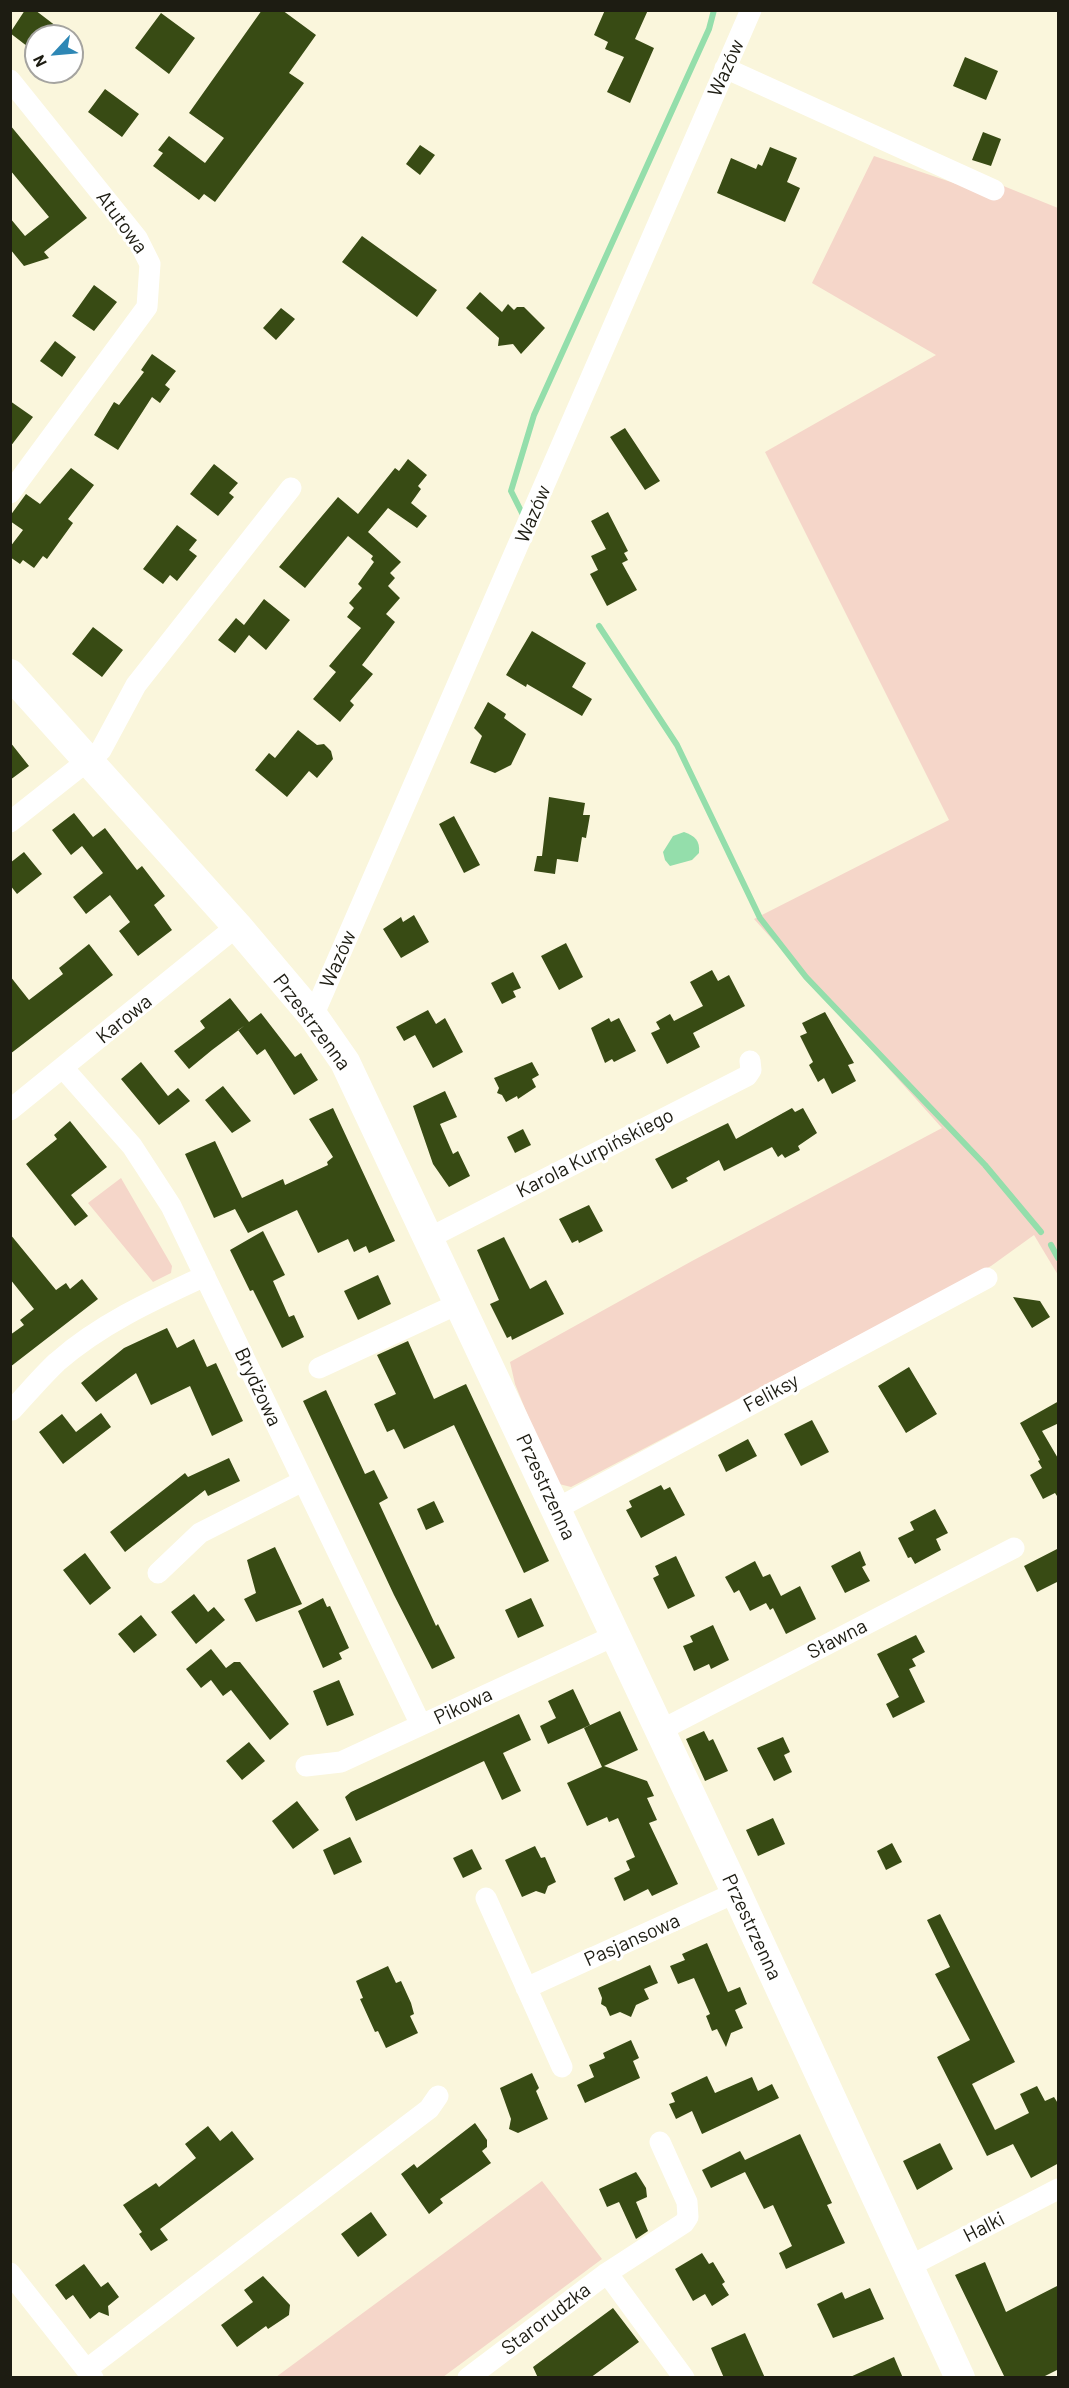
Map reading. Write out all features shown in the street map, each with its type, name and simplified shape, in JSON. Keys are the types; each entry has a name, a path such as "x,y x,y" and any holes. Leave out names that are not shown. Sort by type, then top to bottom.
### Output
{"street":[{"name":"Wazów","path":"313,1016 531,520 751,10"},
{"path":"725,68 994,190"},
{"name":"Atutowa","path":"10,80 137,238 150,264 147,307 10,492"},
{"path":"10,822 89,762 108,742 136,685 291,488"},
{"name":"Przestrzenna","path":"10,674 237,926 313,1016 345,1062 661,1730 960,2378"},
{"name":"Karowa","path":"10,1110 64,1069 237,926"},
{"name":"Karola Kurpińskiego","path":"429,1238 747,1076 751,1070 750,1061"},
{"name":"Brydżowa","path":"64,1069 142,1161 171,1206 421,1725"},
{"path":"12,1410 56,1363 94,1334 134,1310 206,1276"},
{"name":"Feliksy","path":"556,1509 987,1278"},
{"path":"319,1368 460,1303"},
{"path":"158,1573 200,1533 303,1481"},
{"name":"Sławna","path":"661,1730 1014,1548"},
{"name":"Pikowa","path":"306,1766 341,1762 616,1635"},
{"name":"Pasjansowa","path":"526,1988 737,1893"},
{"path":"486,1898 562,2067"},
{"path":"10,2273 90,2373 429,2109 438,2096"},
{"path":"607,2273 684,2223 688,2217 687,2202 660,2142"},
{"name":"Halki","path":"910,2266 1059,2189"},
{"name":"Starorudzka","path":"468,2378 607,2273 684,2378"}],"shaded area":[{"path":"874,156 992,196 1001,185 1058,208 1058,1275 1034,1235 991,1266 571,1487 555,1483 515,1384 510,1362 692,1261 942,1128 754,919 949,820 765,452 936,355 812,283"},
{"path":"684,832 696,839 699,853 692,860 670,866 663,852 673,836"},
{"path":"121,1178 172,1266 171,1273 153,1282 88,1203"},
{"path":"542,2181 602,2259 443,2377 276,2377"}],"building":[{"path":"25,10 35,10 53,24 24,24 24,44 10,33"},
{"path":"262,10 282,10 316,35 289,73 304,83 215,202 204,194 199,200 153,166 163,153 158,150 169,136 205,163 224,138 189,113"},
{"path":"605,10 648,10 635,39 654,48 630,103 607,92 624,57 605,49 608,42 594,35"},
{"path":"161,13 195,38 169,74 135,48"},
{"path":"965,57 998,71 986,100 953,86"},
{"path":"105,89 139,114 122,137 88,112"},
{"path":"10,125 87,218 44,252 49,258 24,266 10,249 10,218 25,236 49,217 10,170"},
{"path":"983,132 1001,139 991,166 972,160"},
{"path":"420,145 435,155 420,175 406,164"},
{"path":"770,147 797,158 787,182 800,188 785,222 717,193 731,158 756,169 758,164 762,166"},
{"path":"362,236 437,290 417,317 342,262"},
{"path":"94,285 117,302 94,331 72,316"},
{"path":"480,292 502,312 508,304 514,310 517,307 524,307 545,328 521,354 513,344 498,346 499,338 466,308"},
{"path":"281,308 295,319 276,340 263,328"},
{"path":"55,341 76,357 62,377 40,361"},
{"path":"152,354 176,371 165,385 170,389 160,403 152,397 118,450 94,435 114,402 119,405 144,372 141,370"},
{"path":"10,401 33,417 10,447"},
{"path":"625,428 660,481 645,490 610,437"},
{"path":"408,459 427,475 418,486 421,489 411,503 427,516 417,528 388,508 368,532 401,562 390,573 395,578 388,586 400,598 386,614 395,622 362,665 373,674 350,701 354,705 340,722 313,699 336,672 329,666 361,628 347,617 354,608 349,603 362,588 358,584 374,562 371,559 373,556 348,536 305,588 279,567 338,497 358,514 395,468 399,471"},
{"path":"214,464 238,483 229,493 234,497 218,516 190,494"},
{"path":"71,468 94,485 68,519 73,523 47,559 43,556 34,568 23,560 20,564 10,557 10,547 23,530 10,521 10,516 26,494 40,504"},
{"path":"608,512 628,551 624,553 628,560 622,563 637,590 607,606 590,574 598,570 591,556 606,549 591,521"},
{"path":"177,525 197,540 189,550 197,556 177,581 170,575 163,584 143,569"},
{"path":"264,599 290,620 266,650 249,635 235,653 218,640 236,618 244,625"},
{"path":"93,627 123,650 102,677 72,654"},
{"path":"532,631 586,663 572,687 592,699 582,716 527,684 526,687 506,675"},
{"path":"488,702 506,714 504,718 526,734 511,765 495,773 470,763 482,736 474,728"},
{"path":"298,730 317,745 324,744 331,751 333,759 317,778 309,771 287,797 255,770 269,753 275,758"},
{"path":"10,742 29,766 10,780"},
{"path":"549,797 585,803 583,815 590,815 586,838 582,837 578,862 557,859 555,874 534,871 537,856 542,856"},
{"path":"74,813 93,837 105,828 137,870 142,866 165,896 154,905 172,930 138,956 119,931 130,922 110,895 86,914 73,897 103,873 82,846 71,855 52,830"},
{"path":"454,816 480,865 464,873 439,824"},
{"path":"24,852 42,874 17,894 10,885 10,863"},
{"path":"414,915 429,942 401,958 383,929 401,917 403,922"},
{"path":"566,943 583,977 559,990 541,956"},
{"path":"89,944 113,975 10,1054 10,976 29,1000 63,974 59,968"},
{"path":"712,970 718,981 729,975 745,1006 693,1033 700,1047 667,1064 651,1033 660,1029 656,1022 670,1014 674,1021 703,1006 690,982"},
{"path":"513,972 521,988 513,991 516,997 502,1004 491,983"},
{"path":"230,998 249,1022 261,1013 295,1057 301,1053 318,1080 294,1095 265,1049 257,1055 238,1030 189,1069 174,1051 205,1028 200,1021"},
{"path":"428,1010 436,1024 445,1018 463,1052 433,1068 415,1035 404,1041 396,1027"},
{"path":"825,1012 854,1063 848,1065 856,1081 832,1094 824,1078 818,1082 809,1065 813,1062 800,1036 807,1033 802,1023"},
{"path":"609,1018 611,1022 619,1018 636,1051 614,1062 612,1059 605,1063 591,1028"},
{"path":"141,1062 168,1096 178,1088 190,1101 159,1125 121,1079"},
{"path":"532,1062 539,1075 532,1079 536,1087 518,1099 517,1096 506,1102 502,1095 497,1093 499,1088 494,1078"},
{"path":"223,1086 251,1121 232,1133 205,1100"},
{"path":"445,1091 457,1117 440,1124 453,1154 458,1151 470,1176 449,1187 433,1164 413,1106"},
{"path":"333,1108 395,1241 369,1253 366,1246 354,1252 348,1239 318,1253 297,1210 248,1233 235,1209 214,1218 185,1154 215,1141 242,1198 283,1179 285,1185 328,1165 327,1162 333,1157 309,1119"},
{"path":"792,1108 795,1112 803,1108 817,1133 798,1146 800,1150 785,1158 782,1154 778,1157 772,1147 724,1171 719,1160 686,1178 688,1181 672,1189 655,1159 728,1123 736,1139"},
{"path":"70,1121 107,1167 71,1195 88,1216 75,1226 26,1164 57,1139 54,1135"},
{"path":"523,1129 531,1145 515,1153 507,1137"},
{"path":"589,1205 603,1231 579,1243 578,1240 572,1243 559,1219"},
{"path":"263,1231 285,1275 273,1281 289,1317 294,1315 304,1337 282,1348 230,1250"},
{"path":"10,1234 56,1290 66,1283 70,1289 82,1279 98,1299 10,1367 10,1335 24,1325 20,1320 34,1309 10,1279"},
{"path":"504,1237 530,1289 546,1280 564,1314 512,1340 511,1336 507,1338 490,1304 499,1300 477,1250"},
{"path":"378,1275 391,1304 358,1320 344,1291"},
{"path":"1013,1297 1040,1301 1050,1317 1032,1328"},
{"path":"167,1328 177,1348 194,1339 207,1367 216,1363 243,1421 212,1436 190,1386 151,1405 136,1373 96,1402 81,1383 124,1348"},
{"path":"408,1341 434,1399 466,1384 549,1561 524,1573 454,1425 404,1449 394,1429 387,1432 374,1404 396,1394 377,1355"},
{"path":"909,1367 937,1414 906,1433 878,1386"},
{"path":"326,1390 365,1474 374,1470 388,1498 379,1503 436,1626 438,1624 455,1658 432,1669 394,1595 303,1401"},
{"path":"1059,1401 1059,1423 1042,1431 1059,1460 1059,1499 1055,1493 1043,1499 1030,1475 1042,1468 1038,1461 1040,1460 1020,1423"},
{"path":"101,1413 111,1427 63,1464 39,1432 62,1414 76,1432"},
{"path":"812,1420 829,1452 801,1466 784,1434"},
{"path":"748,1439 757,1456 726,1472 718,1455"},
{"path":"229,1458 240,1481 208,1496 205,1490 125,1552 110,1532 185,1473 188,1477"},
{"path":"661,1485 664,1490 670,1487 685,1515 641,1538 626,1510 632,1507 629,1501"},
{"path":"434,1501 444,1522 426,1530 417,1509"},
{"path":"935,1509 948,1533 936,1539 941,1550 915,1564 911,1557 908,1558 898,1538 914,1530 910,1522"},
{"path":"275,1547 302,1604 256,1622 244,1599 256,1593 247,1560"},
{"path":"1059,1548 1059,1581 1037,1592 1024,1566"},
{"path":"860,1551 866,1565 862,1567 870,1581 845,1593 831,1566"},
{"path":"85,1553 111,1588 90,1605 63,1570"},
{"path":"676,1556 695,1596 668,1609 653,1578 659,1575 655,1566"},
{"path":"755,1561 763,1577 770,1574 781,1596 800,1586 816,1619 786,1634 773,1608 770,1610 766,1603 750,1611 739,1590 734,1593 725,1577"},
{"path":"194,1594 208,1612 214,1607 225,1620 196,1644 171,1612"},
{"path":"323,1598 327,1607 330,1606 349,1648 339,1653 342,1659 323,1668 298,1611"},
{"path":"531,1598 544,1626 518,1638 505,1610"},
{"path":"141,1615 157,1635 134,1653 118,1634"},
{"path":"713,1625 729,1660 711,1669 709,1664 694,1671 683,1646 693,1642 690,1636"},
{"path":"916,1635 925,1652 912,1659 916,1666 909,1669 925,1702 893,1718 886,1704 899,1697 877,1654"},
{"path":"211,1649 226,1668 234,1662 240,1662 289,1724 270,1740 231,1690 223,1696 211,1680 201,1688 186,1669"},
{"path":"339,1680 354,1715 327,1726 313,1691"},
{"path":"573,1689 590,1725 548,1744 540,1726 556,1718 548,1701"},
{"path":"620,1711 638,1750 604,1766 647,1781 654,1796 647,1798 657,1820 649,1823 678,1884 652,1896 648,1889 624,1901 614,1878 630,1870 626,1861 635,1857 618,1818 609,1822 607,1817 587,1826 567,1783 602,1767 584,1728"},
{"path":"519,1714 531,1740 503,1753 521,1791 502,1800 484,1761 356,1821 345,1797 351,1792"},
{"path":"704,1731 709,1741 713,1739 728,1771 705,1781 686,1739"},
{"path":"783,1737 790,1752 784,1755 792,1772 774,1781 757,1748"},
{"path":"249,1742 265,1761 242,1780 226,1761"},
{"path":"297,1801 319,1830 293,1849 272,1821"},
{"path":"773,1818 785,1844 758,1856 746,1830"},
{"path":"350,1837 362,1862 334,1875 323,1850"},
{"path":"892,1843 902,1862 886,1870 877,1851"},
{"path":"535,1846 541,1858 545,1857 556,1882 548,1886 545,1894 536,1891 522,1897 505,1860"},
{"path":"472,1849 482,1869 463,1878 453,1858"},
{"path":"940,1914 1015,2062 972,2084 995,2130 1029,2113 1020,2094 1037,2086 1045,2101 1054,2097 1059,2105 1059,2163 1031,2178 1013,2144 987,2156 937,2057 970,2040 935,1974 950,1967 927,1920"},
{"path":"707,1943 728,1992 740,1987 747,2004 735,2010 743,2028 731,2033 726,2047 717,2029 712,2031 706,2016 710,2014 694,1978 678,1984 670,1966 685,1960 682,1954"},
{"path":"650,1965 658,1983 644,1989 649,1999 636,2005 631,2017 620,2012 610,2016 606,2007 601,2004 602,1998 598,1988"},
{"path":"388,1966 396,1983 401,1981 411,2003 414,2014 410,2016 418,2033 386,2048 378,2031 375,2032 360,1999 363,1998 356,1981"},
{"path":"631,2040 639,2058 633,2061 640,2078 585,2103 577,2085 594,2077 589,2065 605,2058 603,2053"},
{"path":"532,2073 539,2088 536,2091 548,2119 518,2133 509,2129 511,2119 500,2088"},
{"path":"707,2076 715,2093 752,2077 758,2091 772,2084 779,2098 702,2134 692,2111 676,2119 669,2104 675,2102 671,2093"},
{"path":"475,2123 487,2140 487,2147 482,2151 491,2163 440,2199 443,2203 429,2214 401,2174 414,2164 417,2168"},
{"path":"208,2126 220,2141 232,2131 254,2159 160,2229 168,2240 151,2251 139,2234 142,2232 123,2205 156,2183 159,2187 196,2158 185,2144"},
{"path":"800,2134 832,2203 827,2205 845,2243 786,2269 779,2253 792,2246 773,2205 764,2209 745,2172 711,2188 702,2170 740,2151 745,2160"},
{"path":"940,2143 953,2169 917,2190 903,2161"},
{"path":"636,2172 646,2188 647,2197 636,2202 648,2231 636,2239 619,2202 607,2207 599,2189"},
{"path":"371,2212 387,2235 358,2257 341,2234"},
{"path":"702,2253 709,2264 713,2262 725,2282 722,2284 729,2295 712,2306 705,2294 693,2301 675,2269"},
{"path":"985,2262 1006,2312 1059,2285 1059,2369 1041,2378 1005,2378 955,2275"},
{"path":"84,2264 101,2287 108,2282 119,2297 108,2306 109,2316 99,2312 90,2319 73,2295 66,2300 55,2285"},
{"path":"263,2276 290,2305 289,2315 268,2329 266,2326 237,2347 221,2325 253,2302 244,2290"},
{"path":"870,2288 884,2319 833,2338 817,2304 842,2292 845,2299"},
{"path":"613,2308 639,2342 590,2378 538,2378 533,2367"},
{"path":"745,2333 765,2378 724,2378 711,2348"},
{"path":"894,2357 903,2378 848,2378"}],"waterway":[{"path":"524,517 511,491 534,415 709,29 714,10"},
{"path":"599,626 677,745 760,918 806,977 985,1165 1041,1232"},
{"path":"1051,1245 1058,1258"}]}
